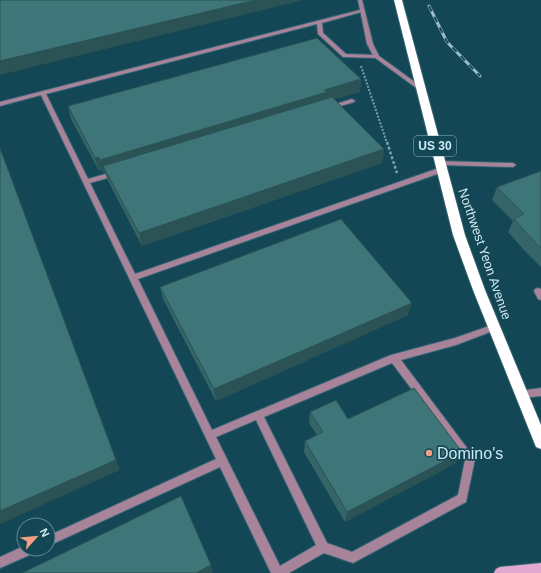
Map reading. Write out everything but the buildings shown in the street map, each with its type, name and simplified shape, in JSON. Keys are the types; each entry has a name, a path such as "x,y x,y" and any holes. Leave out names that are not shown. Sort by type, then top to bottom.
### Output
{"highway":[{"name":"Northwest Yeon Avenue","path":"398,0 441,167 460,234 479,290 541,442"}],"street":[{"path":"360,0 370,44 377,57 421,89"},
{"path":"0,104 362,11"},
{"path":"319,22 320,33 346,56 377,57"},
{"path":"43,93 278,573 323,547"},
{"path":"322,110 352,101"},
{"path":"133,278 441,167 513,165"},
{"path":"86,182 124,171"},
{"path":"210,435 394,358 495,327"},
{"path":"258,415 323,547 353,558 462,498 470,459 394,358"},
{"path":"521,394 541,392"},
{"path":"56,537 223,461"},
{"path":"0,563 16,556"},
{"path":"500,573 541,568"}],"path":[{"path":"359,57 362,72 397,175"}],"railway":[{"path":"429,6 447,42 480,76"}],"place":[{"name":"Domino's","path":"429,453"}]}
